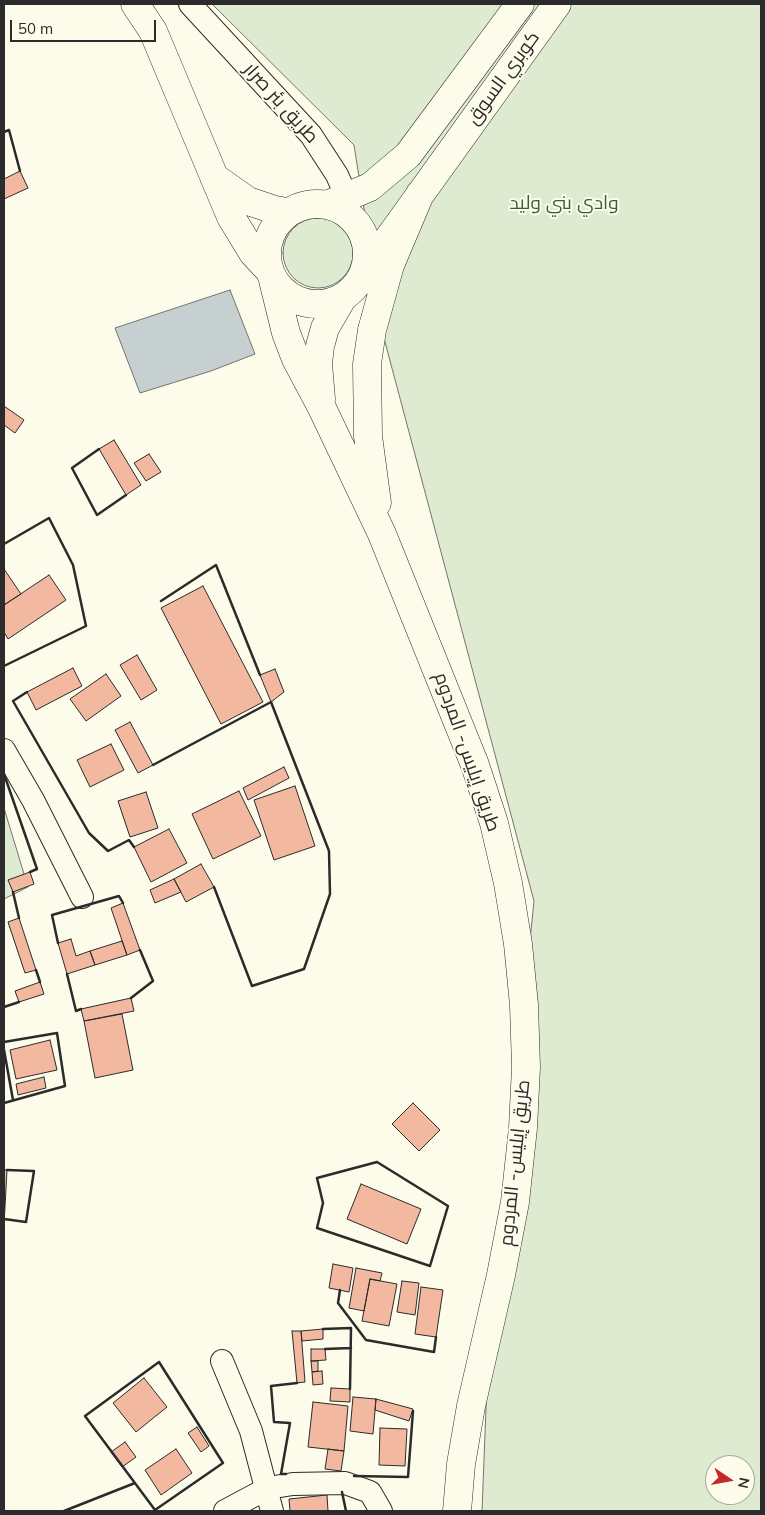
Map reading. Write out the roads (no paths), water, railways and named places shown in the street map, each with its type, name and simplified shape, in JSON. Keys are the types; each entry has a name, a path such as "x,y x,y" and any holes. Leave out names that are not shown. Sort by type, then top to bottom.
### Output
{"highway":[{"path":"135,4 153,31 222,197 241,235 283,292 297,301 312,305 328,304 343,298"},
{"name":"كوبري السوق","path":"342,206 390,172 408,155 520,4"},
{"name":"كوبري السوق","path":"420,194 557,4"},
{"path":"214,177 248,201 275,210 288,212"},
{"path":"322,408 318,364 325,328 343,298 358,283 420,194"},
{"path":"382,534 368,436 367,364 372,330 390,265 420,194"},
{"path":"364,274 367,253 366,242 357,224 342,206 307,204 288,212 277,223 269,238 266,253 270,274 296,360 322,408 382,534"},
{"name":"طريق إيليس- المردوم","path":"382,534 476,765 494,823 508,883 517,935 524,1005 526,1067 523,1128 515,1202 501,1276 471,1406 457,1511"}],"street":[{"name":"طريق بئر صرار","path":"190,4 311,135 337,175 342,206"},
{"path":"4,750 33,800 82,897"},
{"path":"222,1361 251,1431 268,1488 272,1511"},
{"path":"225,1511 268,1488 293,1484 345,1483 370,1492 381,1511"}],"park label":[{"name":"وادي بني وليد","path":"564,203"}]}
